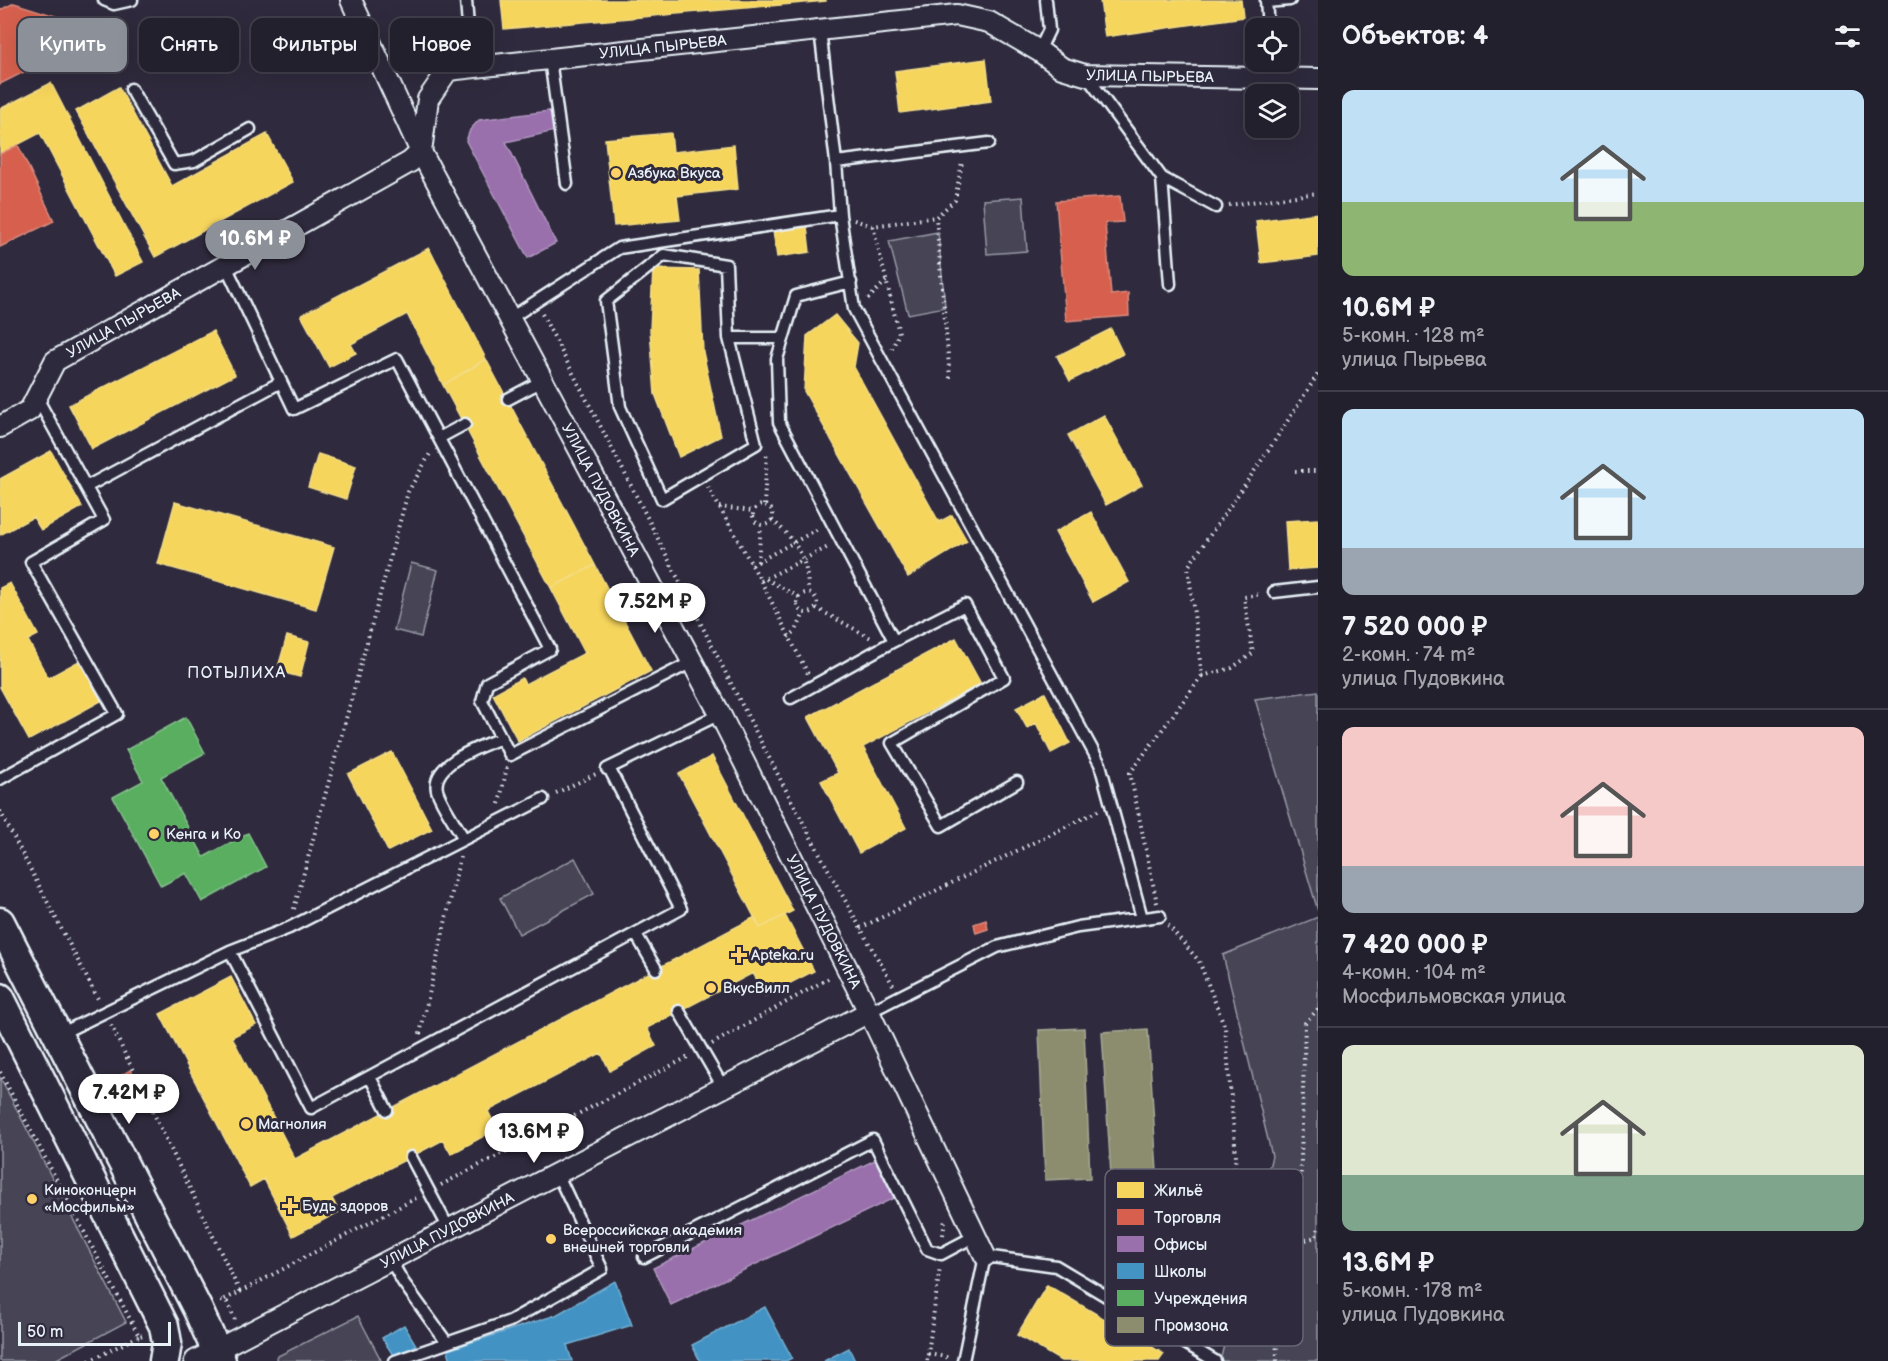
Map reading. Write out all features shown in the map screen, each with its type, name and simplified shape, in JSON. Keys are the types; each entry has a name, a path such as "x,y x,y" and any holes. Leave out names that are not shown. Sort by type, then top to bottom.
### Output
{"main road":[{"path":"0,922 57,1035 211,1357"},
{"path":"0,998 164,1326 167,1343 164,1361"}],"street":[{"name":"УЛИЦА ПУДОВКИНА","path":"351,0 421,152 720,714 869,1012 985,1256"},
{"name":"УЛИЦА ПЫРЬЕВА","path":"493,65 820,30 956,7 989,22 1039,51 1062,68 1085,75 1245,71"},
{"name":"УЛИЦА ПЫРЬЕВА","path":"0,427 30,410 55,361 410,162 421,152 428,99 447,72"},
{"name":"УЛИЦА ПЫРЬЕВА","path":"1281,72 1318,79"},
{"name":"УЛИЦА ПУДОВКИНА","path":"211,1357 390,1259 869,1012"}],"lane":[{"path":"104,0 114,4 132,0"},
{"path":"465,0 467,18"},
{"path":"1039,51 1049,30 1046,0"},
{"path":"1267,18 1266,1 1290,0"},
{"path":"820,30 840,215 856,312 1100,764 1142,918"},
{"path":"550,59 567,184"},
{"path":"1085,75 1162,178 1216,207"},
{"path":"131,89 174,164 194,161 249,129"},
{"path":"836,162 988,143"},
{"path":"1162,178 1170,284"},
{"path":"509,319 620,248 840,215"},
{"path":"224,232 231,262 294,409 397,359 550,649 487,683 482,701 510,755 692,662"},
{"path":"664,255 726,265 729,338 756,444 662,499 620,407 606,301 664,255"},
{"path":"850,282 796,296 777,359 779,422 894,641"},
{"path":"729,338 783,338"},
{"path":"508,399 542,381"},
{"path":"86,487 281,382"},
{"path":"0,780 117,714 31,562 104,520 36,398"},
{"path":"439,438 465,424"},
{"path":"1274,592 1318,587"},
{"path":"791,698 894,641 964,606 1004,678 892,743 941,826 1017,782"},
{"path":"230,951 311,1108 681,909 608,768 720,714"},
{"path":"464,839 438,790 437,779 449,764 501,738"},
{"path":"57,1035 230,951 289,928 543,799"},
{"path":"869,1012 997,947 1078,927 1160,916"},
{"path":"636,934 656,969"},
{"path":"680,1011 723,1087"},
{"path":"370,1077 387,1110"},
{"path":"644,1257 873,1140 927,1249 941,1254 975,1236"},
{"path":"411,1157 449,1229"},
{"path":"395,1361 510,1321 602,1269 557,1173"},
{"path":"963,1361 985,1256 1056,1266 1105,1295"},
{"path":"390,1259 403,1282 447,1343"},
{"path":"1189,1346 1215,1361"}],"path":[{"path":"885,367 899,333 873,226 936,217 955,200 965,146"},
{"path":"1216,207 1318,193"},
{"path":"936,217 950,378"},
{"path":"856,312 886,280"},
{"path":"536,302 741,705 860,928 899,996"},
{"path":"1202,676 1188,567 1318,374"},
{"path":"289,928 408,492 439,438"},
{"path":"757,459 767,453 764,505"},
{"path":"1295,471 1318,471"},
{"path":"717,480 707,486 761,581 814,686"},
{"path":"759,505 764,505 772,512 771,520 761,526 752,519 753,511 759,505"},
{"path":"719,507 753,511"},
{"path":"771,520 787,533 804,560 808,576 808,592"},
{"path":"752,565 831,521"},
{"path":"758,562 761,526"},
{"path":"761,581 841,540"},
{"path":"766,579 798,597"},
{"path":"808,592 814,594 818,599 816,608 811,613 804,613 797,606 798,597 808,592"},
{"path":"1234,1169 1236,1156 1225,1027 1199,961 1160,916 1130,773 1202,676 1232,668 1253,653 1244,597 1274,592"},
{"path":"816,608 873,639 894,641"},
{"path":"789,637 796,631 804,613"},
{"path":"494,823 510,755"},
{"path":"543,799 608,768"},
{"path":"860,928 1111,804"},
{"path":"0,811 105,1011 240,1292"},
{"path":"416,1052 464,839"},
{"path":"221,1301 701,1050 832,977"},
{"path":"1301,1169 1305,1023 1318,1009"},
{"path":"113,1091 137,1078"},
{"path":"927,1361 946,1208"},
{"path":"1303,1241 1316,1238 1318,1229"},
{"path":"89,1361 139,1336"},
{"path":"1277,1346 1277,1361"},
{"path":"928,1354 963,1361"}],"shaded area":[{"path":"1023,197 1027,251 987,254 983,200"},
{"path":"938,232 945,307 908,314 889,241"},
{"path":"411,563 438,570 421,637 394,630"},
{"path":"1318,691 1318,911 1255,699"},
{"path":"575,858 594,894 519,934 500,898"},
{"path":"1318,917 1318,1361 1220,1361 1224,1346 1303,1346 1303,1169 1269,1169 1272,1156 1223,955"},
{"name":"Киноконцерн «Мосфильм»","path":"0,1077 126,1322 53,1361 0,1361"},
{"path":"358,1316 381,1360 279,1361 276,1357"}],"building: Жильё":[{"path":"501,0 826,0 826,1 504,29"},
{"path":"1100,0 1241,0 1243,17 1105,37"},
{"path":"986,59 991,101 900,113 895,71"},
{"path":"51,83 143,262 115,276 40,133 0,154 0,109"},
{"path":"119,87 172,186 267,134 293,182 155,257 76,111"},
{"path":"671,133 673,152 734,145 738,189 677,196 680,220 614,226 605,139"},
{"path":"1318,213 1318,256 1261,263 1256,221"},
{"path":"807,227 810,252 777,257 773,231"},
{"path":"429,248 486,359 443,385 407,314 351,344 356,353 329,367 301,315"},
{"path":"653,269 699,270 703,352 721,436 679,457 655,394 650,330"},
{"path":"835,315 858,343 854,367 939,522 952,515 967,541 908,577 804,391 807,336"},
{"path":"1111,329 1123,354 1070,381 1057,356"},
{"path":"213,331 235,375 92,449 69,405"},
{"path":"486,359 595,565 551,588 443,385"},
{"path":"1104,415 1142,485 1106,505 1068,435"},
{"path":"51,451 82,507 41,530 33,517 0,535 0,479"},
{"path":"318,454 356,466 346,499 308,487"},
{"path":"175,502 334,547 316,609 158,564"},
{"path":"1091,512 1129,582 1093,602 1055,532"},
{"path":"1318,519 1318,568 1288,570 1285,521"},
{"path":"595,565 651,671 518,741 493,694 522,678 525,684 585,653 551,588"},
{"path":"10,583 38,635 28,640 48,678 79,661 101,701 29,740 0,687 0,588"},
{"path":"287,636 309,642 300,677 277,671"},
{"path":"956,638 981,684 863,747 906,828 859,853 821,781 838,773 808,717"},
{"path":"1045,693 1070,743 1051,753 1036,723 1027,728 1016,708"},
{"path":"392,752 432,829 388,851 348,774"},
{"path":"712,756 793,911 760,928 679,774"},
{"path":"785,915 814,971 765,996 753,973 647,1028 656,1046 610,1071 601,1053 488,1111 497,1129 451,1154 443,1140 332,1198 339,1212 293,1236 264,1179 250,1187 160,1014 231,977 256,1025 232,1037 295,1159 755,917 760,928"},
{"path":"1047,1285 1105,1319 1105,1346 1150,1346 1164,1354 1159,1361 1061,1361 1017,1335"}],"building: Торговля":[{"path":"14,3 62,18 18,18 18,72 24,72 0,84 0,10"},
{"path":"18,145 54,221 0,247 0,154"},
{"path":"1120,196 1123,222 1105,223 1111,295 1128,293 1129,316 1066,321 1056,201"},
{"path":"986,920 988,929 976,933 974,924"},
{"path":"130,1070 134,1077 124,1083 120,1076"}],"building: Офисы":[{"path":"549,111 553,114 555,131 506,142 556,243 528,258 466,141 470,130 479,120"},
{"path":"875,1160 894,1198 671,1305 653,1268"}],"building: Школы":[{"path":"615,1281 632,1325 567,1345 572,1361 451,1361 448,1350 556,1315"},
{"path":"765,1307 792,1358 786,1361 700,1361 692,1345"},
{"path":"404,1325 416,1345 395,1358 382,1338"},
{"path":"849,1348 855,1361 824,1361"}],"building: Учреждения":[{"path":"186,717 205,753 161,777 204,857 248,833 266,867 202,902 186,873 161,886 113,797 143,781 126,750"}],"building: Промзона":[{"path":"1084,1028 1090,1178 1045,1180 1039,1030"},
{"path":"1148,1029 1157,1169 1111,1169 1102,1032"}],"place":[{"name":"Азбука Вкуса","path":"616,173"},
{"name":"Кенга и Ко","path":"154,834"},
{"name":"Apteka.ru","path":"739,955"},
{"name":"ВкусВилл","path":"711,988"},
{"name":"Магнолия","path":"246,1124"},
{"name":"Киноконцерн «Мосфильм»","path":"32,1199"},
{"name":"Будь здоров","path":"290,1206"},
{"name":"Всероссийская академия внешней торговли","path":"551,1239"}],"district":[{"name":"ПОТЫЛИХА","path":"237,673"}]}
